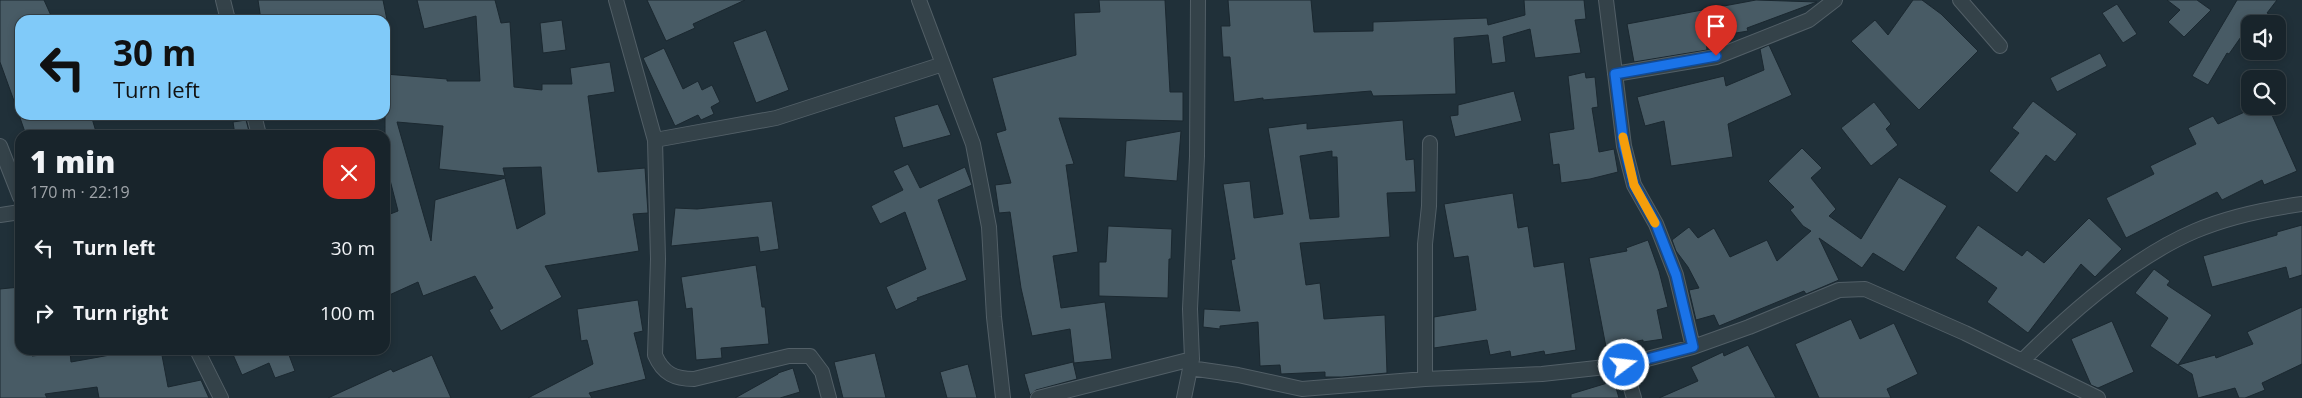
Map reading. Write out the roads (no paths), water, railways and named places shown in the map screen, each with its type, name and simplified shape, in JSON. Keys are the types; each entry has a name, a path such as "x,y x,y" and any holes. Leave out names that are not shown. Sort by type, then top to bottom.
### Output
{"street":[{"path":"223,0 227,15"},
{"path":"616,0 655,140 658,259 655,356 659,366 667,374 681,379 694,380 790,356 810,356 822,372 829,398"},
{"path":"919,0 973,144 989,227 994,317 1003,398"},
{"path":"1184,398 1191,364 1190,309 1197,156 1198,0"},
{"path":"1606,0 1624,146 1634,185 1656,224 1676,275 1693,347"},
{"path":"1615,74 1716,56 1809,20 1835,0"},
{"path":"1960,0 2000,46"},
{"path":"655,140 776,118 943,64"},
{"path":"1425,380 1425,244 1429,206 1430,143"},
{"path":"0,146 15,184"},
{"path":"2022,362 2060,324 2146,258 2195,231 2266,209 2302,204"},
{"path":"0,215 15,213"},
{"path":"1038,398 1191,364 1302,389 1542,374 1624,365 1693,347 1840,290 1865,289 1965,332 2022,362 2098,398"},
{"path":"200,355 221,398"},
{"path":"1624,365 1634,398"}]}
